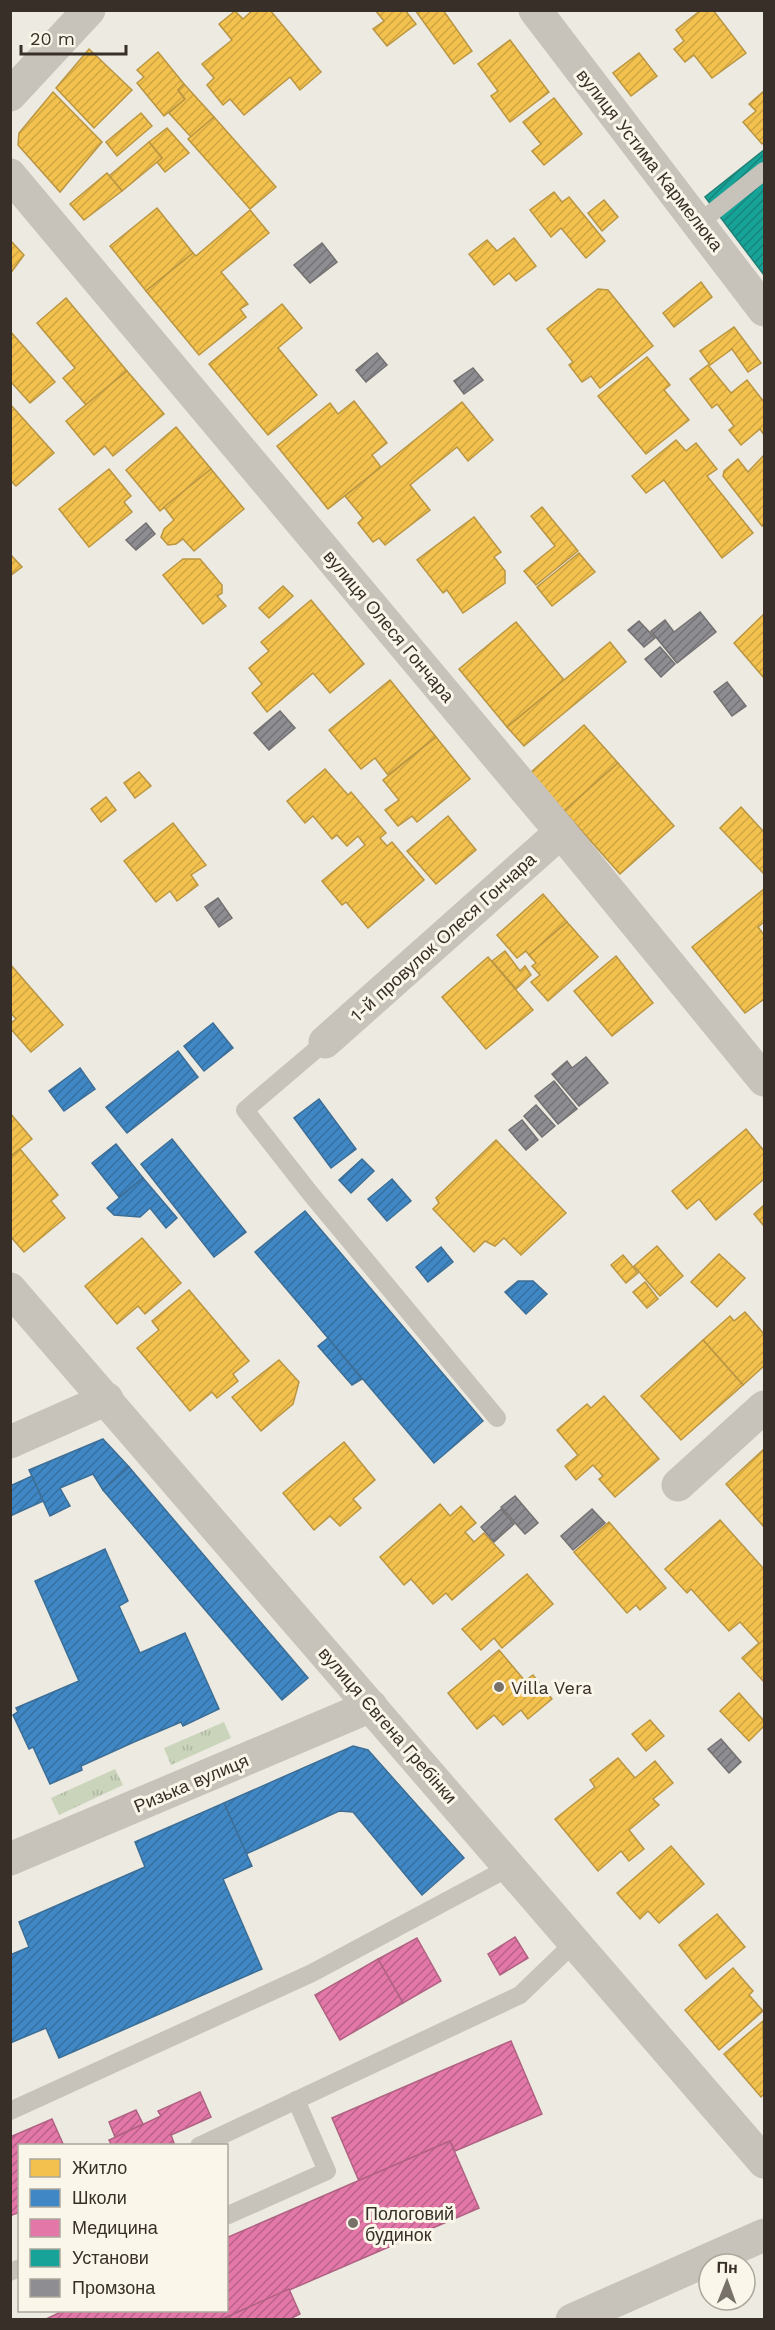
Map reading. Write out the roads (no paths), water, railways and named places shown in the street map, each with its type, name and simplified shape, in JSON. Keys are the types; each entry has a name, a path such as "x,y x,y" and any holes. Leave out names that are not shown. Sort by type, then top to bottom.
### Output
{"street":[{"path":"10,95 89,10"},
{"name":"вулиця Устима Кармелюка","path":"535,10 765,310"},
{"name":"вулиця Олеся Гончара","path":"10,175 561,832 765,1080"},
{"name":"1-й провулок Олеся Гончара","path":"325,1042 561,832"},
{"name":"вулиця Євгена Гребінки","path":"10,1289 765,2162"},
{"path":"10,1442 107,1399"},
{"path":"678,1485 765,1407"},
{"name":"Ризька вулиця","path":"10,1859 371,1706"},
{"path":"572,2319 765,2235"}],"lane":[{"path":"699,224 765,171"},
{"path":"325,1042 245,1110 497,1418"},
{"path":"10,2111 312,1973 510,1867"},
{"path":"201,2144 520,1995 575,1942"},
{"path":"228,2215 327,2171 296,2100"}],"place":[{"name":"Villa Vera","path":"499,1687"},
{"name":"Пологовий будинок","path":"353,2223"}]}
